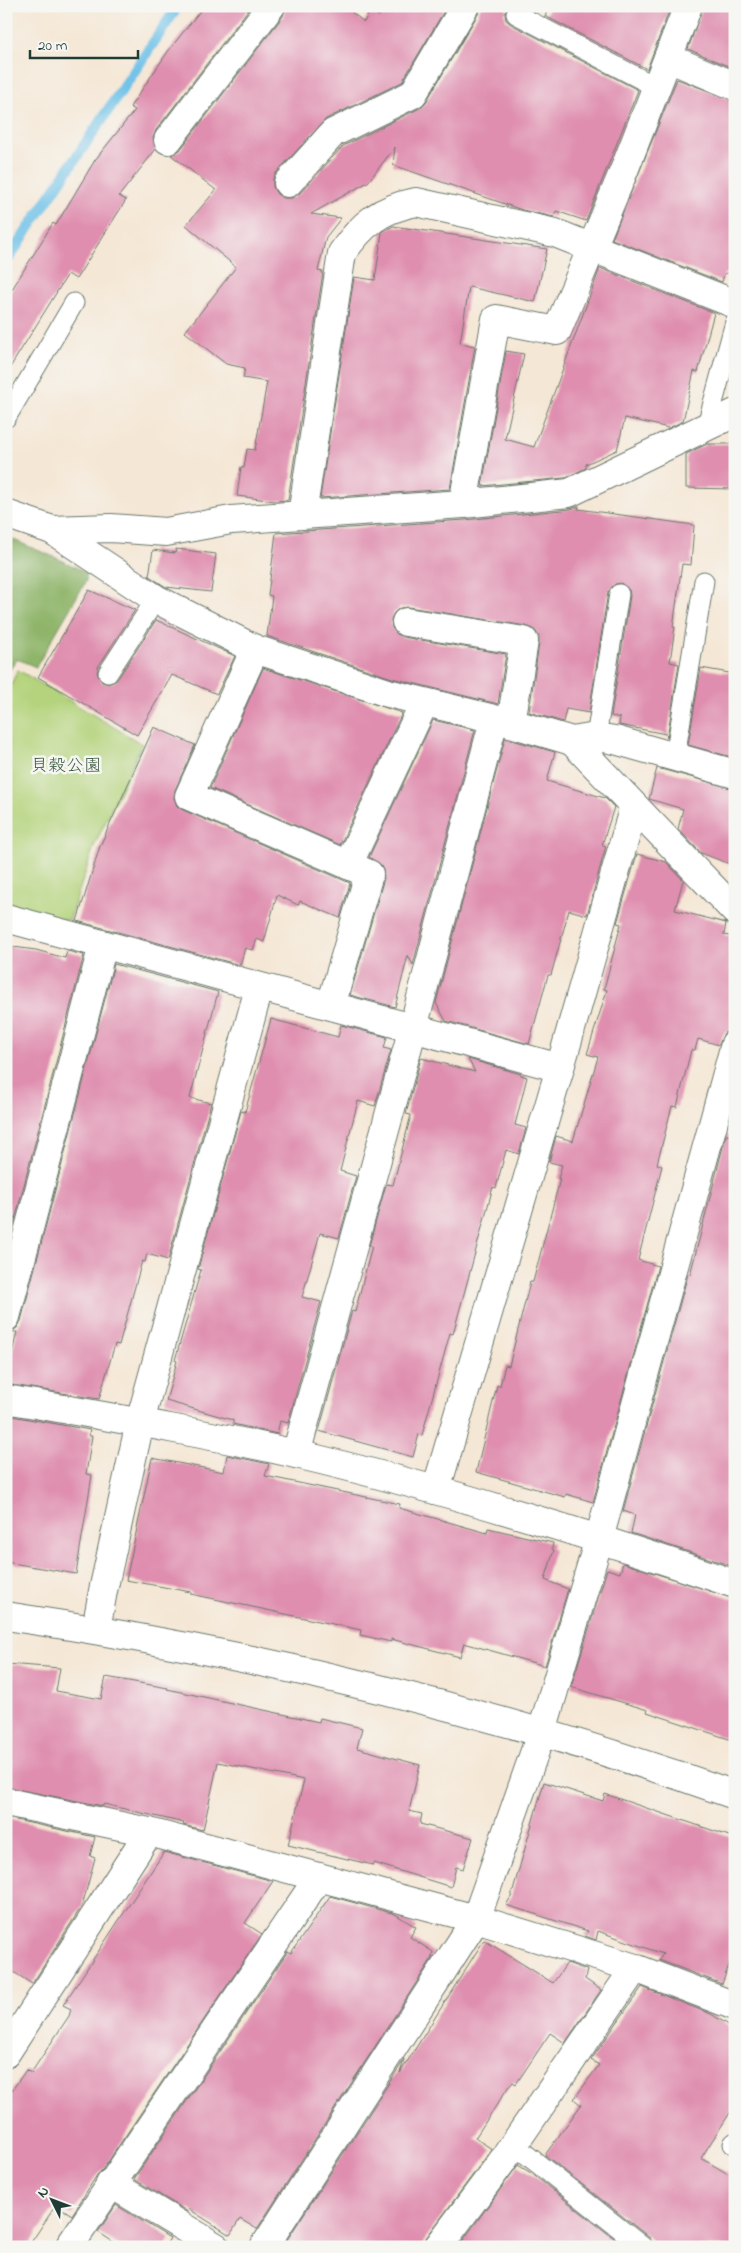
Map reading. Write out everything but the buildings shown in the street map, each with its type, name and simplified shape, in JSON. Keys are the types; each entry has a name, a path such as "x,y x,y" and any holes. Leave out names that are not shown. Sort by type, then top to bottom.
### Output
{"street":[{"path":"168,140 271,6"},
{"path":"288,183 333,133 413,94 465,6"},
{"path":"464,504 496,319 557,331 593,248 688,6"},
{"path":"668,58 735,86"},
{"path":"302,515 342,254 354,235 393,206 416,202 555,233 735,308"},
{"path":"52,530 111,528 166,532 231,520 464,504 569,493 735,413"},
{"path":"6,514 52,530 156,600 255,649 424,703 584,739 615,740 735,774"},
{"path":"296,1454 413,1028 524,641 406,622"},
{"path":"255,649 189,796 369,874 331,1005"},
{"path":"348,865 424,703"},
{"path":"584,739 634,806 735,911"},
{"path":"436,1490 560,1068 634,806"},
{"path":"6,918 560,1068"},
{"path":"6,1317 103,945"},
{"path":"96,1630 102,1591 140,1422 259,988"},
{"path":"264,2247 476,1919 542,1731 599,1539 735,1044"},
{"path":"6,1399 140,1422 296,1454 436,1490 599,1539 735,1584"},
{"path":"6,1616 96,1630 259,1660 542,1731 735,1795"},
{"path":"6,1802 149,1832 476,1919 635,1968 735,2006"},
{"path":"6,2053 149,1832"},
{"path":"69,2247 110,2183 319,1877"},
{"path":"438,2247 513,2144 635,1968"},
{"path":"110,2183 216,2247"}],"lane":[{"path":"516,14 656,87"},
{"path":"6,418 74,303"},
{"path":"707,425 735,308"},
{"path":"675,756 704,581"},
{"path":"584,739 620,594"},
{"path":"108,673 156,600"},
{"path":"513,2144 643,2247"}],"green space":[{"path":"6,536 76,567 86,573 86,581 36,667 17,659 6,675"},
{"name":"貝穀公園","path":"18,670 142,744 94,846 69,921 6,904 6,694"}],"waterway":[{"path":"6,262 178,6"}]}
